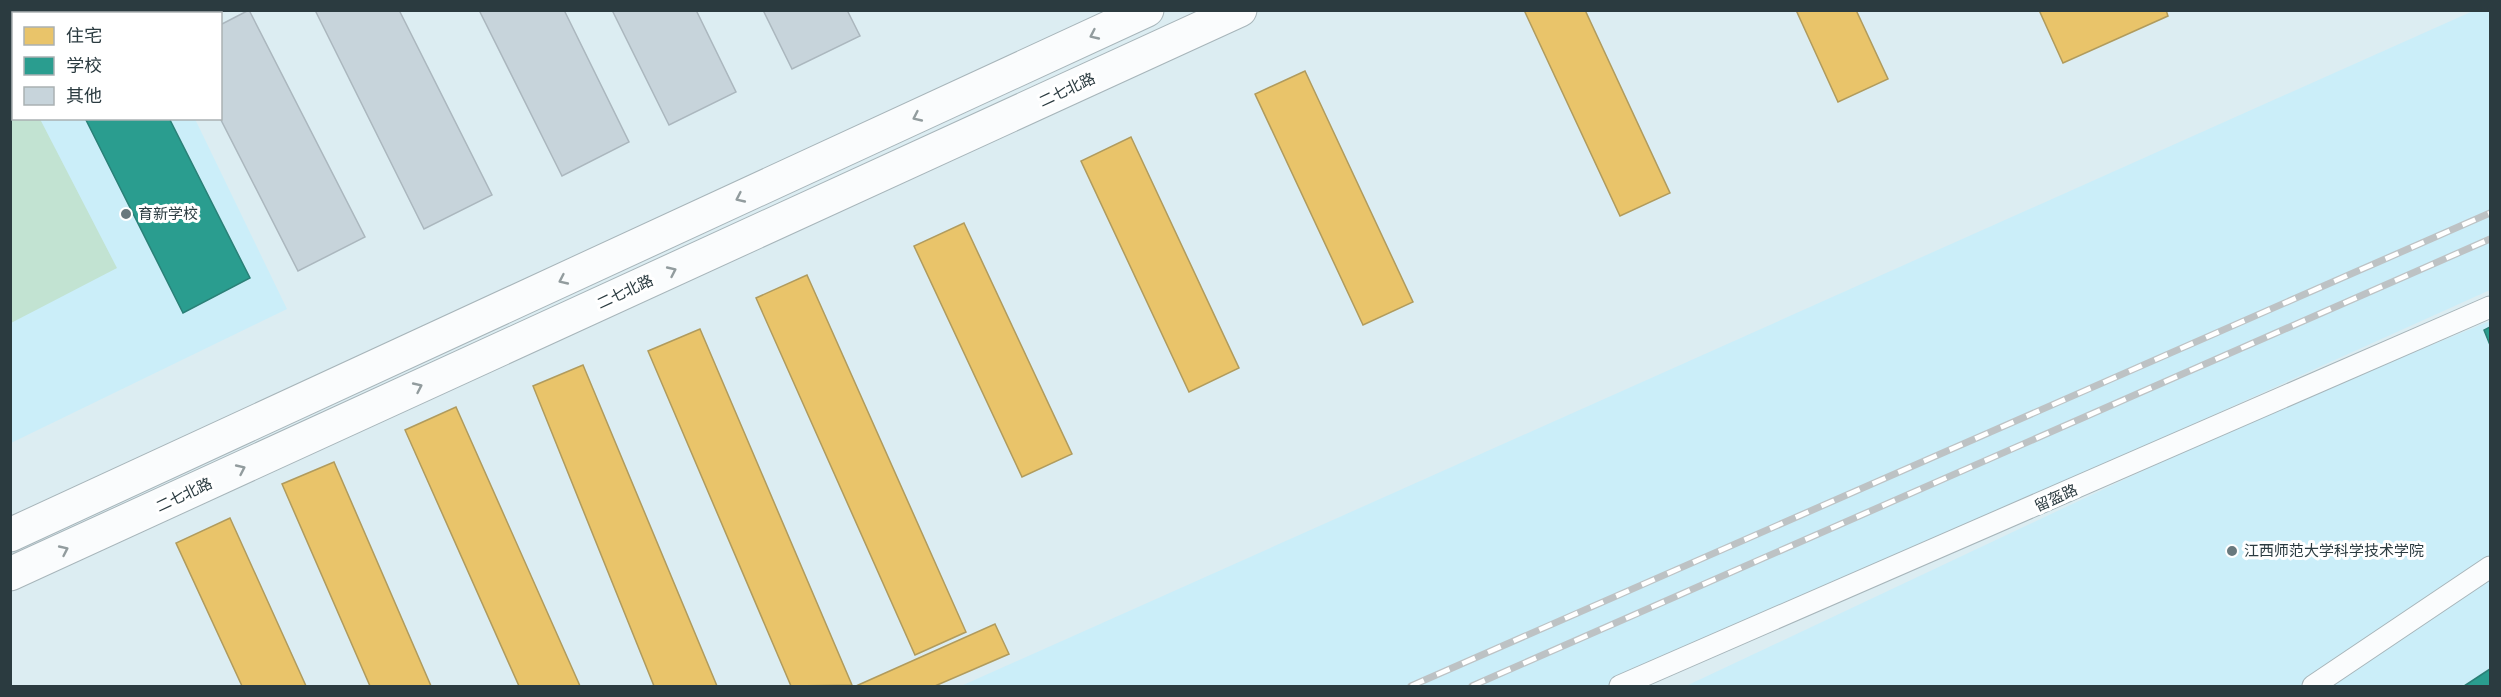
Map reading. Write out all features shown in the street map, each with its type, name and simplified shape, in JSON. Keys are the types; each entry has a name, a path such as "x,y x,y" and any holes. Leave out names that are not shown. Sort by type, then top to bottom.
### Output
{"main road":[{"path":"10,535 1147,10"},
{"name":"二七北路","path":"10,574 1240,10"}],"lane":[{"name":"留盔路","path":"1620,687 2490,307"},
{"path":"2313,687 2490,567"}],"shaded area":[{"name":"育新学校","path":"11,11 143,11 12,12 12,120 195,120 287,309 11,443"},
{"path":"2473,11 2490,11 2490,290 1613,686 961,686"},
{"name":"江西师范大学科学技术学院","path":"2490,321 2490,686 1686,686 2259,416"}],"green space":[{"path":"11,61 12,120 41,120 117,268 11,323"}],"building: 住宅":[{"path":"1524,10 1585,10 1670,193 1620,216"},
{"path":"1796,10 1856,10 1888,79 1838,102"},
{"path":"2039,10 2166,10 2168,16 2063,63"},
{"path":"1305,71 1413,302 1363,325 1255,94"},
{"path":"1131,137 1239,368 1189,392 1081,161"},
{"path":"964,223 1072,454 1022,477 914,246"},
{"path":"807,275 966,632 915,655 756,298"},
{"path":"700,329 852,685 791,686 648,351"},
{"path":"583,365 717,686 654,686 533,386"},
{"path":"456,407 580,686 519,686 405,430"},
{"path":"334,462 431,686 370,686 282,484"},
{"path":"230,518 306,686 242,686 176,543"},
{"path":"995,624 1009,654 935,686 856,686"}],"building: 学校":[{"path":"86,120 170,120 250,278 183,313"},
{"path":"2490,327 2490,345 2484,330"},
{"path":"2490,669 2490,686 2464,686"}],"building: 其他":[{"path":"153,10 186,10 183,12 154,12"},
{"path":"249,10 365,237 298,271 221,120 222,24"},
{"path":"315,10 399,10 492,195 424,229"},
{"path":"479,10 564,10 629,142 562,176"},
{"path":"612,10 696,10 736,92 669,125"},
{"path":"763,10 847,10 860,36 792,69"}],"railway":[{"path":"1411,686 2490,213"},
{"path":"1472,686 2490,239"}],"place":[{"name":"育新学校","path":"126,214"},
{"name":"江西师范大学科学技术学院","path":"2232,551"}]}
